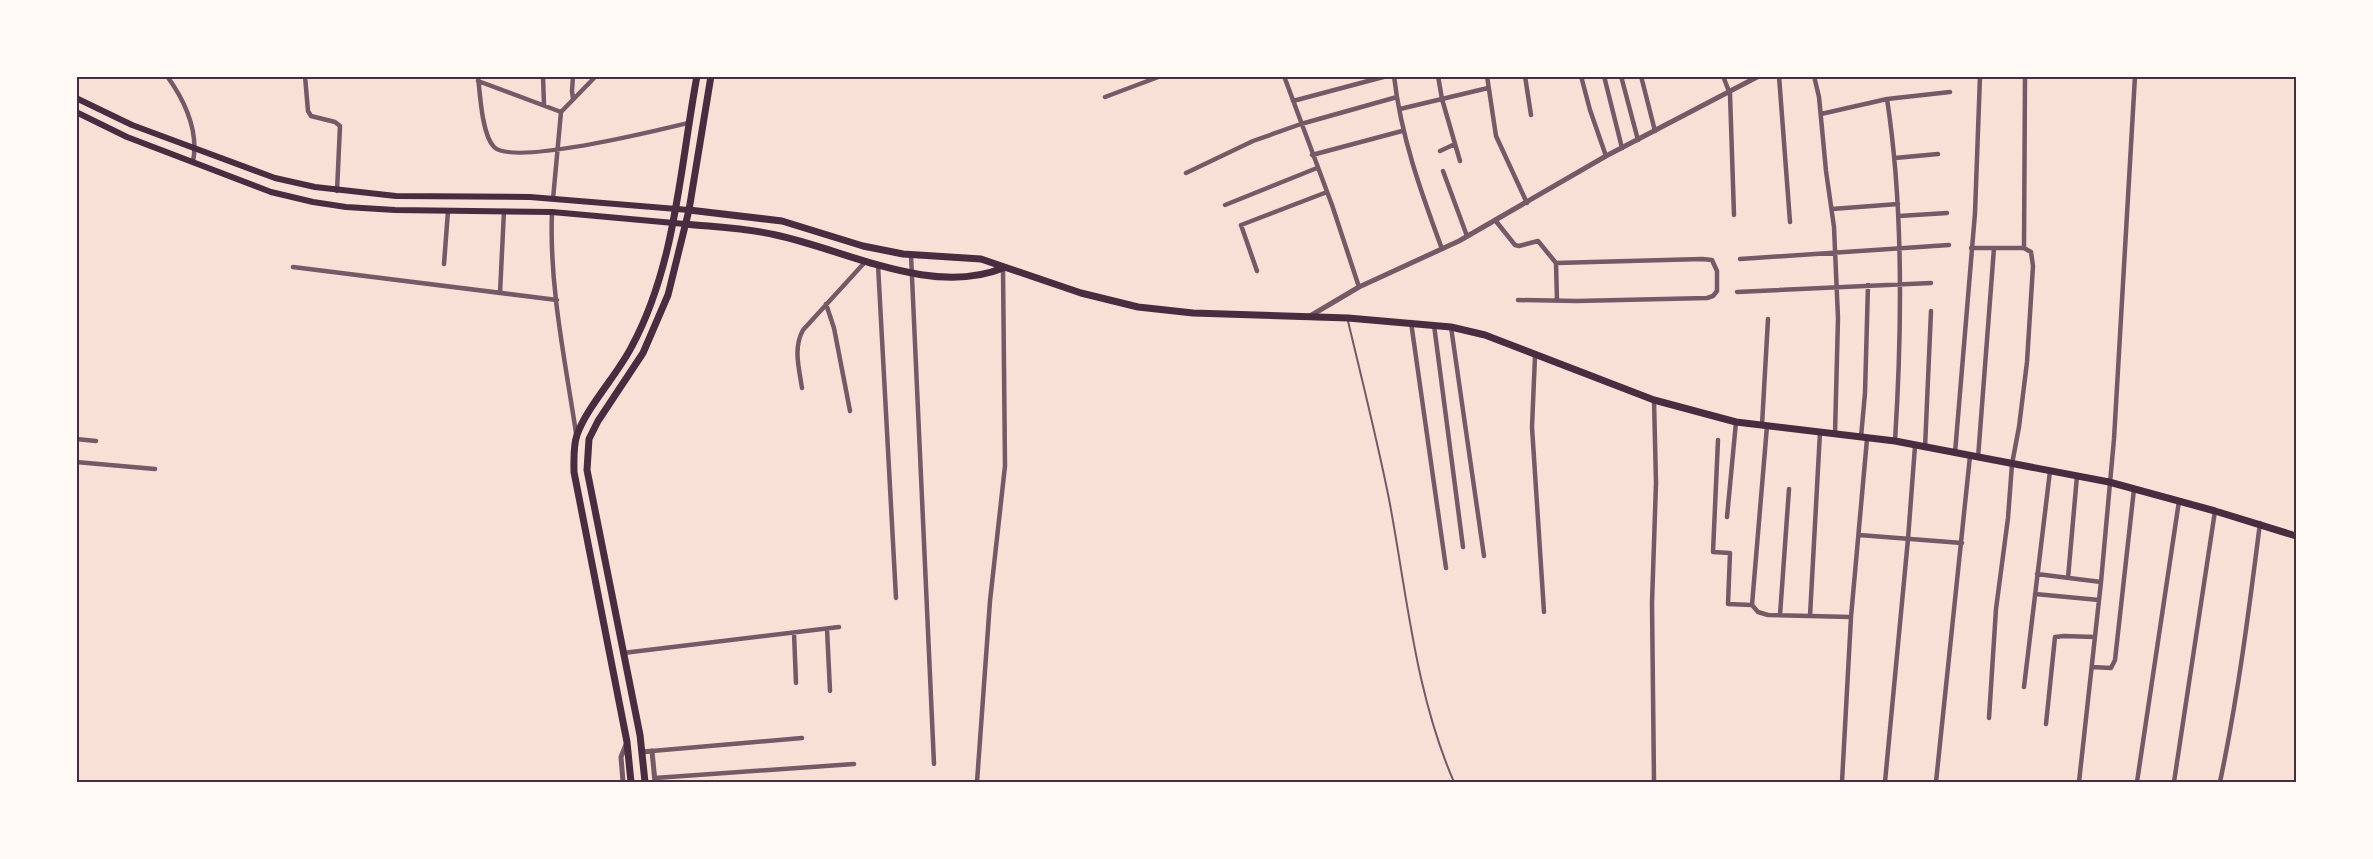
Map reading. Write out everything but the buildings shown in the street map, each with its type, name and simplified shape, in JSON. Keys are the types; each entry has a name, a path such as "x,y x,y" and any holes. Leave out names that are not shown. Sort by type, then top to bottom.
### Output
{"main road":[{"path":"631,783 627,742 574,472 577,436 587,414 632,347 658,286 673,222 697,76"},
{"path":"645,783 640,735 587,470 589,439 598,421 643,353 656,327 668,294 689,210 711,76"},
{"path":"76,98 132,125 275,178 337,191 396,196 553,199 675,208 782,221 863,246 911,255 981,259 1081,292 1138,307 1236,316 1348,318 1451,327 1485,335 1654,400 1736,422 1895,441 2109,482 2216,510 2296,536"},
{"path":"76,112 127,137 271,192 313,202 346,207 552,212 673,222 775,234 912,273 984,275 1003,268"}],"street":[{"path":"167,76 187,111 194,131 196,148 193,162"},
{"path":"305,76 308,111 311,116 335,122 340,126 337,191"},
{"path":"543,76 544,105"},
{"path":"573,76 573,99"},
{"path":"553,199 561,112 596,76"},
{"path":"1105,97 1142,80 1161,76"},
{"path":"1284,76 1359,287"},
{"path":"1293,101 1387,76"},
{"path":"1394,76 1402,131 1409,157 1442,249"},
{"path":"1438,76 1442,99 1460,161"},
{"path":"1487,76 1496,136 1527,203"},
{"path":"1524,76 1531,115"},
{"path":"1581,76 1606,156"},
{"path":"1604,76 1622,148"},
{"path":"1621,76 1638,140"},
{"path":"1641,76 1655,131"},
{"path":"1723,76 1730,93 1734,215"},
{"path":"1306,318 1359,287 1467,236 1606,156 1759,76"},
{"path":"1779,76 1790,222"},
{"path":"1814,76 1821,114 1832,209 1837,286 1835,434"},
{"path":"1955,453 1975,213 1980,76"},
{"path":"2024,248 2025,76"},
{"path":"2079,783 2101,582 2121,350 2136,76"},
{"path":"561,112 478,79 484,121 494,147 504,152 518,154 556,150 688,123"},
{"path":"1400,109 1488,88"},
{"path":"1821,114 1887,99 1950,92"},
{"path":"1186,173 1253,141 1301,124 1396,97"},
{"path":"1887,99 1895,158 1899,216 1895,441"},
{"path":"1312,155 1402,131"},
{"path":"1440,151 1455,144"},
{"path":"1895,158 1938,154"},
{"path":"1225,205 1317,168"},
{"path":"1443,171 1467,236"},
{"path":"1257,271 1241,225 1327,192"},
{"path":"1832,209 1898,204"},
{"path":"444,264 448,211"},
{"path":"500,293 504,211"},
{"path":"552,212 551,240 557,300 577,436"},
{"path":"1899,216 1947,213"},
{"path":"1495,220 1511,243 1519,246 1538,241 1556,262 1557,301"},
{"path":"1740,259 1949,245"},
{"path":"1936,783 1962,543 1974,457 1994,248"},
{"path":"1971,249 2024,248 2031,252 2033,266 2027,362 2012,464 2007,529 1996,609 1989,718"},
{"path":"911,255 934,764"},
{"path":"802,388 797,355 798,339 803,330 866,260"},
{"path":"1518,300 1707,298 1713,296 1717,291 1717,271 1712,260 1556,262"},
{"path":"878,265 896,598"},
{"path":"293,267 557,300"},
{"path":"977,783 990,601 1005,466 1003,268"},
{"path":"1737,292 1930,283"},
{"path":"1842,783 1851,617 1859,535 1868,285"},
{"path":"826,304 834,328 850,411"},
{"path":"1925,448 1931,311"},
{"path":"1768,319 1765,425 1752,605 1758,612 1780,615 1851,617"},
{"path":"1411,322 1446,568"},
{"path":"1434,325 1463,547"},
{"path":"1451,327 1484,556"},
{"path":"1535,356 1532,427 1544,612"},
{"path":"1654,400 1656,483 1652,603 1654,783"},
{"path":"1727,517 1736,422"},
{"path":"1810,616 1820,432"},
{"path":"76,439 96,441"},
{"path":"1718,440 1713,552 1730,553 1728,604 1752,605"},
{"path":"1885,783 1915,446"},
{"path":"76,462 156,469"},
{"path":"2024,687 2049,471"},
{"path":"2068,578 2078,476"},
{"path":"1780,615 1789,489"},
{"path":"2092,667 2110,668 2115,660 2133,489"},
{"path":"2137,783 2144,750 2154,658 2179,501"},
{"path":"2174,783 2216,510"},
{"path":"2220,783 2249,608 2260,523"},
{"path":"1859,535 1962,543"},
{"path":"2037,574 2101,582"},
{"path":"2035,594 2099,600"},
{"path":"623,653 839,627"},
{"path":"827,629 830,691"},
{"path":"794,633 796,683"},
{"path":"2046,724 2055,637 2095,637"},
{"path":"642,754 652,751 802,738"},
{"path":"623,783 621,757 627,742"},
{"path":"652,751 655,780 854,764"}],"lane":[{"path":"1348,318 1389,498 1407,609 1424,693 1454,783"}]}
